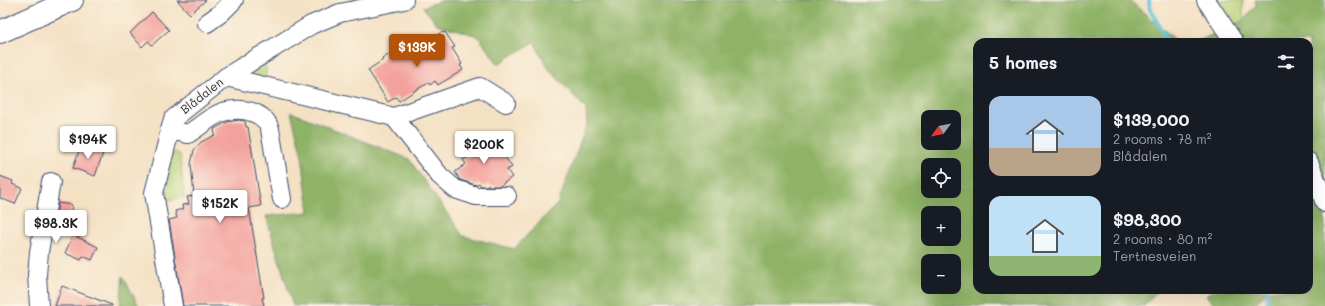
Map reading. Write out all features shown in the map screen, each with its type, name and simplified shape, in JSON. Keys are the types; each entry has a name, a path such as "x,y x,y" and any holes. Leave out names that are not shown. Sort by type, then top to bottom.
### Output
{"main road":[{"path":"0,32 72,0"}],"street":[{"path":"207,23 221,13 234,0"},
{"name":"Blådalen","path":"173,306 154,193 173,119 226,77 311,25 340,13 404,0"},
{"path":"1206,0 1231,38"},
{"path":"226,77 394,117 480,87 506,103"},
{"path":"170,130 188,134 200,127 212,117 239,109 255,114 266,121 270,129 282,199"},
{"path":"394,117 440,176 455,189 476,196 507,196"},
{"path":"1313,172 1325,203"},
{"path":"39,306 39,252 51,182"}],"green space":[{"path":"443,0 1129,0 1173,38 973,38 973,294 1155,294 1144,306 293,306 266,216 309,212 302,156 291,112 409,159 463,236 514,249 558,203 587,124 586,109 548,68 534,42 498,64 478,36 437,24 423,7"},
{"path":"1204,0 1243,0 1243,38"},
{"path":"1255,0 1325,0 1325,306 1270,306 1267,294 1313,294 1313,38 1205,38 1243,21 1256,5"},
{"path":"264,62 266,72 264,78 250,79 249,71"},
{"path":"176,152 180,155 184,197 164,201 164,185 172,153"},
{"path":"123,276 139,306 120,306"},
{"path":"1266,294 1251,306 1215,306 1206,295"}],"building":[{"path":"177,0 206,0 190,14"},
{"path":"152,12 169,30 152,45 148,41 142,47 130,33"},
{"path":"442,32 445,32 455,47 452,48 462,64 460,65 463,70 438,85 435,81 430,85 429,83 399,101 396,97 388,102 368,70 391,53 392,55 399,50 401,53 405,51 406,53"},
{"path":"239,120 245,121 246,127 248,127 261,206 249,208 264,298 262,298 264,306 183,306 169,220 177,218 175,211 183,209 182,205 189,204 187,197 194,196 191,164 194,150 201,142 215,135 214,129 227,122"},
{"path":"472,134 482,147 492,140 512,167 507,170 512,177 500,186 489,186 488,184 486,186 481,186 479,183 476,185 460,180 455,172 466,164 463,160 473,154 463,141"},
{"path":"81,145 103,153 95,176 73,168"},
{"path":"0,176 13,181 12,184 22,188 15,204 0,198"},
{"path":"58,203 72,205 70,216 56,214"},
{"path":"73,235 98,247 92,260 83,256 81,260 65,253"},
{"path":"62,286 112,305 112,306 55,306"}],"waterway":[{"path":"1149,0 1150,9 1166,38"},
{"path":"1267,294 1268,306"}]}
